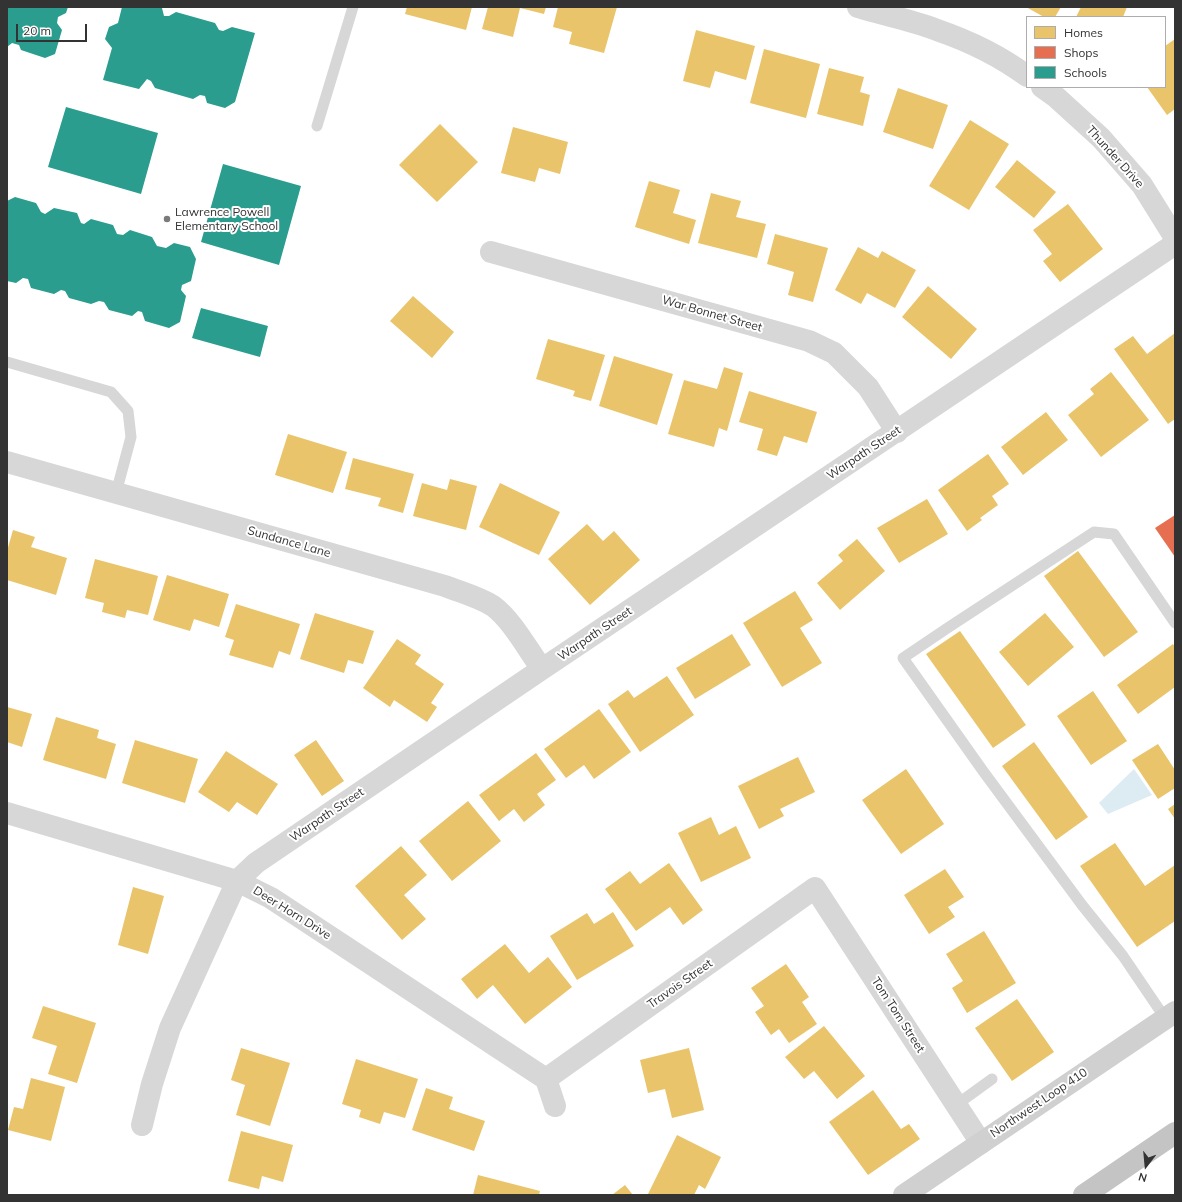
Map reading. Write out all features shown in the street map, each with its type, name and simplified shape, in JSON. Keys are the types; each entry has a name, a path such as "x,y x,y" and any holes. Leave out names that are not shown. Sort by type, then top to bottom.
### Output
{"highway":[{"path":"1084,1195 1175,1133"}],"main road":[{"name":"Northwest Loop 410","path":"904,1195 1170,1015"}],"street":[{"path":"858,7 937,30 976,46 1026,75"},
{"name":"Thunder Drive","path":"1043,88 1056,97 1101,138 1142,185 1175,238"},
{"name":"Warpath Street","path":"142,1125 152,1084 170,1028 237,881 256,863 1175,244"},
{"name":"War Bonnet Street","path":"491,252 809,341 834,353 868,388 897,432"},
{"name":"Sundance Lane","path":"7,462 445,586 492,606 506,618 542,669"},
{"name":"Deer Horn Drive","path":"7,813 237,881 271,898 546,1079"},
{"name":"Travois Street","path":"546,1079 815,888"},
{"name":"Tom Tom Street","path":"815,888 981,1143"},
{"path":"546,1079 555,1106"}],"lane":[{"path":"317,126 353,7"},
{"path":"7,362 111,392 128,412 131,437 116,493"},
{"path":"1170,1015 1082,905 992,784 903,658 949,626 1094,532 1114,534 1175,623"},
{"path":"956,1105 992,1079"}],"shaded area":[{"path":"1134,769 1152,795 1108,814 1099,803"}],"building: Homes":[{"path":"407,7 472,7 466,30 405,14"},
{"path":"488,7 546,7 544,14 520,8 513,37 482,29"},
{"path":"558,7 617,7 604,53 569,44 572,32 553,27"},
{"path":"1026,7 1061,7 1056,16 1042,16"},
{"path":"1081,7 1127,7 1123,16 1076,16"},
{"path":"696,30 755,46 746,80 715,71 710,88 683,81"},
{"path":"1175,39 1175,109 1167,115 1148,88 1166,88 1166,45"},
{"path":"764,49 820,64 806,118 750,103"},
{"path":"829,68 864,77 860,92 870,95 863,126 817,114"},
{"path":"898,88 948,105 933,149 883,132"},
{"path":"970,120 1009,144 969,210 929,186"},
{"path":"440,124 478,162 437,202 399,165"},
{"path":"513,127 568,142 560,174 539,168 535,182 501,173"},
{"path":"1017,160 1056,192 1034,218 995,187"},
{"path":"649,181 680,190 673,213 696,220 689,244 635,227"},
{"path":"711,193 741,201 736,217 766,224 757,258 698,243"},
{"path":"1068,204 1103,249 1060,282 1043,261 1052,254 1033,230"},
{"path":"775,234 828,248 813,302 788,295 794,272 767,264"},
{"path":"858,247 878,258 882,251 916,270 895,308 867,293 861,304 835,290"},
{"path":"928,286 977,329 951,359 902,317"},
{"path":"413,296 454,332 432,358 390,321"},
{"path":"1175,333 1175,419 1168,424 1114,349 1133,336 1147,354"},
{"path":"548,339 605,355 591,401 573,396 575,391 536,379"},
{"path":"614,356 673,374 657,425 599,406"},
{"path":"724,367 743,373 727,431 719,428 714,447 668,434 684,380 717,389"},
{"path":"1111,372 1149,420 1101,457 1068,415 1094,394 1090,389"},
{"path":"749,391 817,412 807,443 784,436 777,456 757,450 763,429 739,422"},
{"path":"1046,412 1068,440 1023,475 1001,447"},
{"path":"288,434 347,452 333,493 275,475"},
{"path":"988,454 1009,484 992,496 998,505 980,518 982,520 967,531 938,490"},
{"path":"353,458 414,474 403,513 378,506 381,498 345,489"},
{"path":"450,479 477,486 466,530 413,516 422,483 447,490"},
{"path":"500,483 560,512 539,555 479,527"},
{"path":"927,499 948,534 899,563 877,528"},
{"path":"587,524 603,541 614,531 640,560 590,605 548,559"},
{"path":"13,530 35,537 31,547 67,558 56,595 7,580 7,551"},
{"path":"857,539 885,571 840,610 817,583 843,561 838,555"},
{"path":"1078,551 1138,632 1104,657 1044,576"},
{"path":"95,559 158,576 148,615 127,610 125,618 102,612 104,603 85,598"},
{"path":"167,575 229,594 219,627 194,619 190,631 153,620"},
{"path":"795,591 813,620 800,628 822,663 782,687 743,623"},
{"path":"236,604 300,624 290,655 279,651 273,668 229,655 234,640 225,637"},
{"path":"315,613 374,631 363,664 348,660 344,673 300,659"},
{"path":"1045,613 1074,647 1028,686 999,652"},
{"path":"960,631 1026,725 993,748 926,654"},
{"path":"732,634 751,665 695,699 676,668"},
{"path":"397,639 421,655 415,664 444,684 431,703 437,707 427,722 394,700 390,707 363,688"},
{"path":"1173,644 1175,647 1175,687 1138,714 1117,685"},
{"path":"667,676 694,715 640,752 608,704 628,690 634,698"},
{"path":"1093,691 1127,741 1091,765 1057,716"},
{"path":"7,707 32,714 22,747 7,742"},
{"path":"599,709 631,752 594,779 584,765 566,778 544,749"},
{"path":"56,717 99,730 97,738 116,744 106,779 43,760"},
{"path":"135,740 198,759 185,803 122,783"},
{"path":"316,740 344,781 322,796 294,755"},
{"path":"1034,742 1088,817 1056,840 1002,766"},
{"path":"1158,744 1175,770 1175,788 1158,799 1132,760"},
{"path":"226,751 278,784 257,815 237,802 229,812 198,792"},
{"path":"536,753 556,780 537,794 545,805 524,822 514,809 499,821 479,795"},
{"path":"798,757 815,792 780,809 784,816 759,829 738,786"},
{"path":"906,769 944,824 901,854 862,800"},
{"path":"468,801 501,841 452,881 419,841"},
{"path":"1175,804 1175,819 1168,809"},
{"path":"711,817 719,835 736,826 751,858 701,882 678,833"},
{"path":"1115,843 1145,886 1175,865 1175,921 1137,947 1080,866"},
{"path":"401,846 427,875 404,895 426,919 402,940 355,886"},
{"path":"669,863 703,910 683,925 670,907 636,931 605,889 630,871 640,884"},
{"path":"945,869 964,897 948,907 955,917 929,934 904,895"},
{"path":"133,887 164,896 148,954 118,945"},
{"path":"613,912 634,946 577,980 550,936 587,913 594,924"},
{"path":"984,931 1016,983 967,1013 952,988 963,981 946,954"},
{"path":"505,944 529,973 548,957 572,987 525,1024 493,985 477,999 461,979"},
{"path":"786,964 809,997 802,1002 817,1024 789,1043 779,1029 771,1035 755,1012 764,1006 751,988"},
{"path":"1017,999 1054,1052 1012,1081 975,1028"},
{"path":"43,1006 96,1023 77,1083 48,1074 57,1046 32,1038"},
{"path":"824,1026 865,1076 837,1099 814,1071 804,1079 785,1057"},
{"path":"241,1048 290,1063 270,1126 236,1115 245,1085 231,1080"},
{"path":"689,1048 704,1110 672,1118 665,1089 648,1093 640,1060"},
{"path":"356,1059 418,1079 405,1118 384,1112 380,1124 359,1117 361,1110 342,1104"},
{"path":"31,1078 65,1087 51,1141 8,1130 14,1107 23,1109"},
{"path":"426,1088 453,1097 449,1109 485,1121 474,1151 412,1130"},
{"path":"873,1090 901,1129 909,1124 920,1139 868,1175 829,1122"},
{"path":"241,1131 293,1145 283,1182 262,1176 259,1189 228,1181"},
{"path":"677,1135 721,1157 705,1189 699,1185 694,1195 649,1195 648,1194"},
{"path":"478,1175 540,1191 539,1195 473,1195"},
{"path":"625,1185 633,1195 612,1195"}],"building: Shops":[{"path":"1175,515 1175,557 1155,528"}],"building: Schools":[{"path":"7,7 68,7 66,13 58,17 57,23 62,30 55,54 45,58 21,50 19,45 12,43 7,47"},
{"path":"122,7 157,7 162,8 164,16 169,16 176,12 215,23 219,30 223,31 232,27 255,33 235,102 225,108 207,103 205,96 200,95 193,99 155,88 151,81 147,79 139,89 103,80 112,48 105,39 109,27 118,23"},
{"path":"66,107 158,133 141,194 48,167"},
{"path":"223,164 301,186 279,265 201,242"},
{"path":"15,197 36,203 41,212 45,214 54,208 77,213 81,223 84,224 91,219 113,225 117,234 123,235 130,230 152,237 157,246 166,248 174,243 190,247 196,259 191,281 182,285 181,290 186,296 180,322 169,328 145,321 142,312 138,311 132,316 109,310 104,302 99,301 91,304 69,298 65,291 61,290 54,294 31,288 28,279 23,278 16,283 7,281 7,201"},
{"path":"201,308 268,326 260,357 192,338"}],"place":[{"name":"Lawrence Powell Elementary School","path":"167,219"}]}
